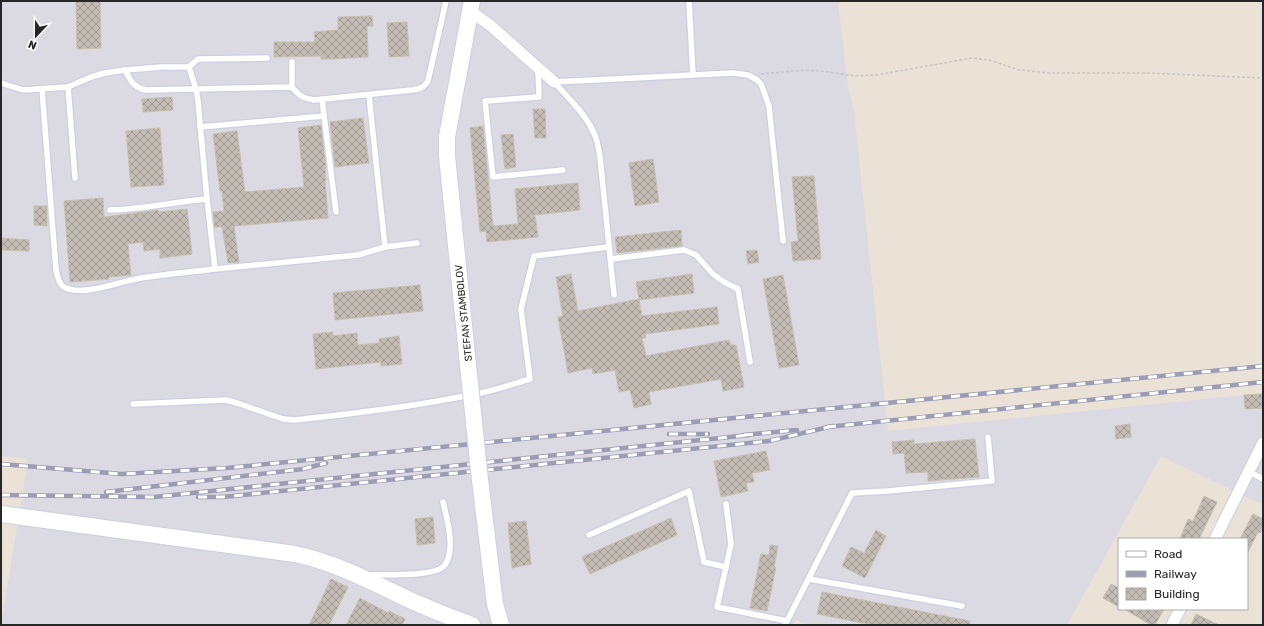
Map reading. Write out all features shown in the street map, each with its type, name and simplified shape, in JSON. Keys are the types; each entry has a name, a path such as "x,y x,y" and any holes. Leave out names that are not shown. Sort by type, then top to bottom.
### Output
{"street":[{"path":"471,6 491,26 554,82"},
{"name":"STEFAN STAMBOLOV","path":"471,6 447,137 447,156 480,480 495,604 501,625"},
{"path":"1215,538 1263,443"},
{"path":"1,514 315,558 337,566 448,617 472,625"},
{"path":"1172,625 1180,610"}],"lane":[{"path":"292,62 292,87 299,96 306,99 369,95 420,88 425,86 431,69 446,1"},
{"path":"689,1 694,75"},
{"path":"1,83 23,90 68,87 91,77 105,73 162,67 189,67 198,58 267,58"},
{"path":"189,67 196,89 215,269"},
{"path":"538,69 539,97 485,100 493,177 563,170"},
{"path":"125,70 133,85 145,90 292,87"},
{"path":"554,82 733,73 748,75 757,80 761,84 769,106 783,241"},
{"path":"554,82 588,122 596,138 600,157 614,295"},
{"path":"68,87 75,178"},
{"path":"42,89 56,270 62,286 68,289 87,290 141,278 358,255 385,246 417,243"},
{"path":"369,95 385,246"},
{"path":"322,99 336,212"},
{"path":"200,127 324,116"},
{"path":"110,210 133,209 207,199"},
{"path":"133,404 226,400 283,419 295,420 407,407 482,393 530,379 521,309 534,256 609,247"},
{"path":"611,259 684,250 696,255 713,274 724,282 738,289 750,362"},
{"path":"726,504 731,544 717,607 786,623 852,493 992,482 988,437"},
{"path":"1248,471 1263,479"},
{"path":"589,535 688,491 704,562 726,567"},
{"path":"357,575 421,573 437,571 444,566 448,558 450,545 449,527 443,502"},
{"path":"809,579 962,606"}],"path":[{"path":"748,75 806,70 855,76 876,75 972,58 989,60 1019,70 1051,73 1147,73 1263,78"}],"shaded area":[{"path":"1,1 838,1 848,86 854,110 888,431 1263,393 1263,505 1161,456 1067,625 808,625 796,620 793,625 1,625 28,459 1,456"}],"building":[{"path":"76,1 100,1 101,48 77,49"},
{"path":"372,16 373,26 367,26 368,57 321,59 321,56 274,57 274,42 315,42 314,32 338,30 338,17"},
{"path":"407,22 409,56 389,57 387,23"},
{"path":"172,97 173,110 143,112 142,99"},
{"path":"533,109 545,109 546,138 535,138"},
{"path":"363,118 369,163 335,167 330,122"},
{"path":"321,125 326,168 325,180 328,218 234,226 239,262 228,263 222,227 214,227 213,212 224,211 213,134 237,131 245,192 304,187 298,128"},
{"path":"483,126 493,226 518,224 515,189 578,183 580,210 535,215 538,237 487,242 486,231 480,232 470,128"},
{"path":"160,128 164,185 131,187 126,131"},
{"path":"513,134 516,167 505,169 501,135"},
{"path":"653,159 659,202 635,206 629,163"},
{"path":"814,176 821,259 793,261 791,242 798,241 792,177"},
{"path":"103,198 104,217 158,210 159,212 187,209 192,254 160,258 160,249 144,251 143,242 128,244 131,275 109,277 109,279 70,282 64,201"},
{"path":"34,206 47,206 47,226 34,225"},
{"path":"681,230 682,246 617,253 615,237"},
{"path":"1,238 29,240 29,251 1,250"},
{"path":"757,250 759,262 748,264 746,251"},
{"path":"571,274 578,311 639,299 636,282 692,274 694,293 639,300 642,316 717,307 719,324 645,334 646,338 642,338 646,356 729,340 731,345 736,345 744,387 723,391 721,379 649,392 651,404 634,408 630,390 619,392 615,370 593,374 592,368 568,373 558,317 563,316 556,277"},
{"path":"783,275 799,365 779,368 763,279"},
{"path":"420,285 423,311 335,320 333,293"},
{"path":"333,332 333,336 357,333 358,345 379,343 379,339 399,336 402,364 381,366 381,362 316,369 313,334"},
{"path":"1263,394 1263,408 1245,409 1244,395"},
{"path":"1130,424 1131,437 1116,439 1115,426"},
{"path":"975,439 979,477 928,481 928,472 906,473 904,453 893,454 892,442 914,440 914,444"},
{"path":"766,451 770,470 752,473 754,482 746,483 748,491 721,497 714,461"},
{"path":"1204,496 1217,502 1199,538 1180,538 1188,519 1193,521"},
{"path":"1253,514 1263,519 1263,527 1260,533 1258,532 1248,552 1248,538 1241,538"},
{"path":"433,517 435,543 417,545 415,519"},
{"path":"671,518 677,535 590,574 582,557"},
{"path":"526,521 531,564 512,568 508,523"},
{"path":"876,530 886,536 865,578 842,566 851,547 864,553"},
{"path":"770,545 778,546 774,567 776,567 767,611 750,608 761,554 769,555"},
{"path":"331,579 348,587 329,625 309,625"},
{"path":"1111,584 1118,588 1118,606 1103,598"},
{"path":"822,592 970,621 969,625 873,625 817,614"},
{"path":"360,598 388,613 389,611 405,619 402,625 346,625"},
{"path":"1126,610 1163,610 1155,625 1151,625"},
{"path":"1196,614 1219,625 1191,625"}],"railway":[{"path":"1,464 122,474 227,468 1263,366"},
{"path":"827,427 1263,382"},
{"path":"198,497 223,497 769,441 833,426"},
{"path":"744,435 797,430"},
{"path":"669,434 708,434"},
{"path":"1,495 154,497 749,435"},
{"path":"106,492 303,469 326,463"}]}
